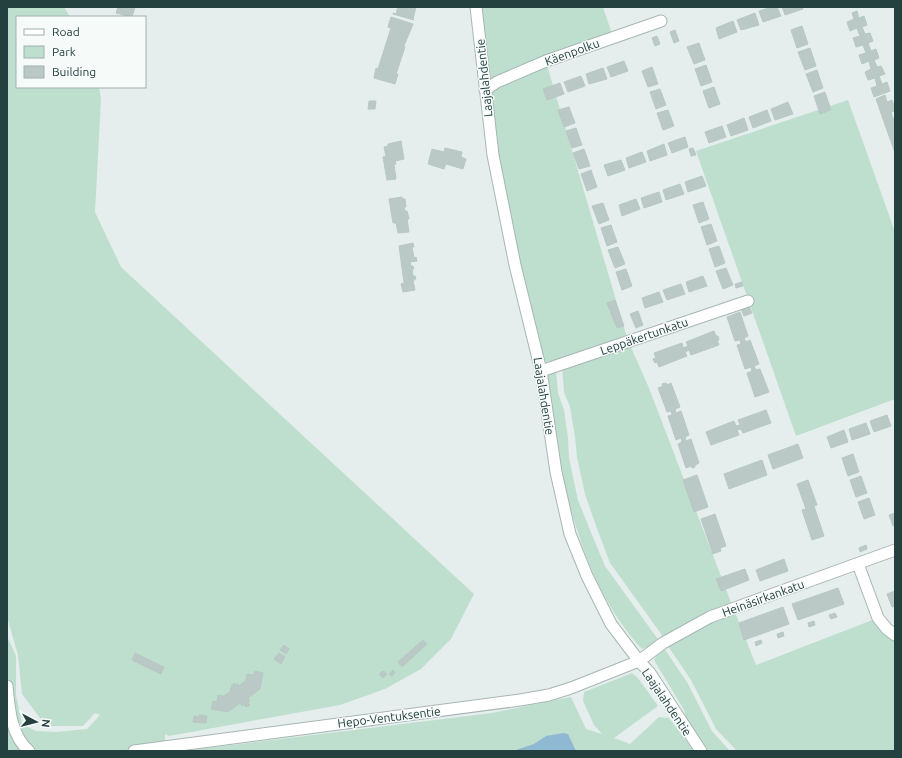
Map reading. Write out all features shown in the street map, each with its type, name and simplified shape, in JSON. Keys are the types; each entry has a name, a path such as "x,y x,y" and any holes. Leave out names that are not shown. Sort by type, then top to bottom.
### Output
{"street":[{"name":"Laajalahdentie","path":"476,7 493,155 515,265 541,371 556,472 570,534 587,576 611,624 650,673 701,751"},
{"name":"Käenpolku","path":"485,90 497,82 546,61 661,21"},
{"name":"Leppäkertunkatu","path":"541,371 748,301"},
{"name":"Heinäsirkankatu","path":"639,661 663,643 710,617 895,550"},
{"path":"858,564 878,618 887,629 895,635"},
{"name":"Hepo-Ventuksentie","path":"134,751 549,695 571,688 639,661"},
{"path":"7,686 12,723 21,742 29,751"}],"green space":[{"path":"7,7 64,7 69,16 16,16 16,88 99,88 101,99 95,212 121,267 474,594 451,639 421,669 385,689 340,705 169,736 165,734 165,747 134,751 7,751 7,636 16,656 16,695 22,724 36,731 56,732 87,729 100,715 95,713 83,726 46,726 22,694 18,655 7,617"},
{"path":"476,7 603,7 613,37 546,62 628,341 541,371 515,265"},
{"path":"848,100 895,232 895,399 796,436 696,151"},
{"path":"630,345 649,388 732,605 664,638 610,563 585,494 577,457 570,407 564,392 562,367"},
{"path":"556,370 558,393 564,410 569,458 578,500 605,566 660,642 642,649 613,611 601,589 574,521 562,474 546,376"},
{"path":"735,612 756,665 875,619 895,639 895,751 737,751 716,729 691,680 668,646"},
{"path":"663,647 687,682 712,731 730,751 707,751 687,721 684,710 654,660"},
{"path":"632,673 638,678 658,706 614,738 630,744 659,717 669,718 694,751 183,751 492,713 571,697 586,729 602,734 594,725 583,701 584,692"}],"water":[{"path":"563,733 568,734 576,751 513,751 534,744 546,736"}],"building":[{"path":"118,7 135,7 132,16 116,13"},
{"path":"398,7 416,7 414,20 393,14 396,14"},
{"path":"777,7 781,16 763,22 759,11"},
{"path":"782,7 802,7 803,9 785,15"},
{"path":"857,11 859,18 864,16 867,25 862,27 865,34 870,33 873,41 868,43 871,51 876,49 879,58 874,60 877,67 881,66 885,74 879,76 882,84 887,82 890,91 874,97 871,88 877,86 875,78 868,80 865,72 871,69 869,61 862,64 859,55 866,53 863,45 856,47 853,38 860,36 857,28 850,31 847,22 854,19 852,13"},
{"path":"755,13 759,25 741,30 737,20"},
{"path":"391,17 413,24 404,46 405,47 396,74 398,74 395,84 374,78 376,68 378,69 391,28 388,27"},
{"path":"733,21 737,32 719,39 716,28"},
{"path":"802,26 808,44 797,48 791,30"},
{"path":"675,30 679,41 674,43 670,32"},
{"path":"657,36 660,44 655,46 652,38"},
{"path":"699,43 705,60 694,64 687,47"},
{"path":"810,48 816,66 805,70 798,52"},
{"path":"624,61 628,71 611,77 607,67"},
{"path":"706,65 712,82 701,86 695,69"},
{"path":"652,67 658,84 648,87 642,71"},
{"path":"603,68 607,79 589,84 586,74"},
{"path":"817,70 823,88 813,92 806,74"},
{"path":"581,76 585,86 568,92 564,82"},
{"path":"560,83 564,94 547,100 543,89"},
{"path":"714,87 720,104 709,108 703,91"},
{"path":"660,89 666,105 656,109 650,92"},
{"path":"825,92 831,110 820,114 814,96"},
{"path":"885,95 887,102 892,100 895,108 895,111 891,112 893,119 895,118 895,153 876,99"},
{"path":"369,101 376,101 375,109 368,109"},
{"path":"788,102 793,114 775,120 771,109"},
{"path":"569,107 575,123 564,127 558,110"},
{"path":"668,110 674,126 663,130 657,113"},
{"path":"767,110 771,121 753,128 749,117"},
{"path":"744,118 748,130 731,136 727,125"},
{"path":"722,126 726,137 709,143 705,132"},
{"path":"576,128 582,145 572,148 566,131"},
{"path":"685,137 688,147 672,153 668,143"},
{"path":"401,141 404,159 395,161 396,179 387,180 383,157 386,156 384,147 388,146 388,144"},
{"path":"664,144 667,155 650,161 647,151"},
{"path":"445,148 462,152 461,157 466,159 463,169 446,164 444,169 428,164 432,149 444,152"},
{"path":"693,148 696,155 691,156 689,149"},
{"path":"584,149 590,166 579,169 573,153"},
{"path":"642,152 646,162 629,168 626,158"},
{"path":"621,160 625,170 608,176 604,165"},
{"path":"591,170 597,187 587,191 581,174"},
{"path":"702,176 706,186 688,192 685,182"},
{"path":"680,184 684,194 666,200 663,190"},
{"path":"659,192 662,202 644,208 641,198"},
{"path":"402,197 405,199 406,207 404,207 405,211 407,211 409,219 407,219 409,232 398,233 396,223 393,223 389,199"},
{"path":"636,199 640,209 622,216 619,205"},
{"path":"703,202 709,219 699,223 693,205"},
{"path":"603,203 609,220 599,224 592,206"},
{"path":"711,224 717,241 707,245 701,227"},
{"path":"611,225 617,242 607,246 601,228"},
{"path":"413,243 414,247 412,247 414,258 416,257 417,261 410,262 414,269 412,269 413,276 415,276 416,279 413,281 415,290 403,292 401,284 404,283 399,246"},
{"path":"719,246 725,263 715,267 709,249"},
{"path":"618,247 625,264 615,268 608,250"},
{"path":"726,268 733,285 723,289 716,271"},
{"path":"626,269 632,286 622,290 616,272"},
{"path":"703,276 707,286 689,292 686,282"},
{"path":"742,282 743,286 736,288 735,284"},
{"path":"681,284 685,294 667,300 663,290"},
{"path":"659,292 663,302 645,308 642,298"},
{"path":"615,300 624,326 617,328 607,303"},
{"path":"749,306 752,313 744,316 741,309"},
{"path":"638,311 643,325 636,328 630,314"},
{"path":"740,312 748,336 744,338 746,342 750,340 759,364 754,366 756,370 760,369 769,392 755,397 747,373 752,371 751,367 745,369 737,345 741,344 740,340 735,341 727,317"},
{"path":"714,331 716,336 718,336 719,340 717,340 719,345 691,355 689,350 685,352 687,356 659,367 657,362 655,363 653,359 656,358 654,353 682,343 683,348 688,346 686,342"},
{"path":"666,383 667,385 671,383 680,407 675,409 676,413 681,411 689,435 685,437 686,441 691,439 699,463 692,468 691,466 686,468 678,444 682,442 681,438 676,440 668,416 672,415 671,411 667,412 658,388 663,386 662,384"},
{"path":"766,410 771,423 743,433 741,429 737,430 739,435 711,445 706,432 734,421 736,426 740,425 738,420"},
{"path":"887,415 891,426 874,432 870,421"},
{"path":"866,423 870,434 852,440 849,429"},
{"path":"844,430 848,442 831,448 827,437"},
{"path":"798,444 803,458 773,469 768,455"},
{"path":"853,454 859,472 848,476 842,458"},
{"path":"762,460 767,475 729,489 724,474"},
{"path":"697,475 708,507 694,512 683,480"},
{"path":"861,476 867,493 856,497 850,480"},
{"path":"808,480 817,505 814,506 824,536 812,540 802,510 806,509 797,484"},
{"path":"869,498 875,515 864,519 858,502"},
{"path":"895,513 895,525 893,526 889,515"},
{"path":"715,514 726,546 720,548 721,551 712,554 701,519"},
{"path":"866,545 867,549 860,552 859,548"},
{"path":"784,559 788,571 760,581 756,570"},
{"path":"745,569 749,580 721,591 716,579"},
{"path":"838,588 844,604 798,620 792,604"},
{"path":"895,591 895,606 892,607 887,594"},
{"path":"783,607 789,624 744,640 739,623"},
{"path":"835,613 837,617 831,619 829,615"},
{"path":"814,621 815,625 809,627 808,623"},
{"path":"783,632 784,636 778,638 777,634"},
{"path":"423,640 427,644 402,667 398,662"},
{"path":"761,640 762,643 756,646 755,642"},
{"path":"284,645 289,649 286,654 280,650"},
{"path":"135,653 164,667 161,674 132,660"},
{"path":"279,653 285,657 281,664 274,659"},
{"path":"393,670 395,673 392,676 389,674"},
{"path":"255,671 263,673 260,689 248,698 250,701 248,703 250,705 246,707 244,705 242,706 240,703 228,712 211,709 213,701 217,702 218,695 224,696 231,691 231,686 234,683 236,685 238,684 239,686 246,680 247,674 254,675"},
{"path":"383,671 387,674 383,678 379,674"},
{"path":"199,715 207,716 206,723 193,722 194,716 199,717"}]}
